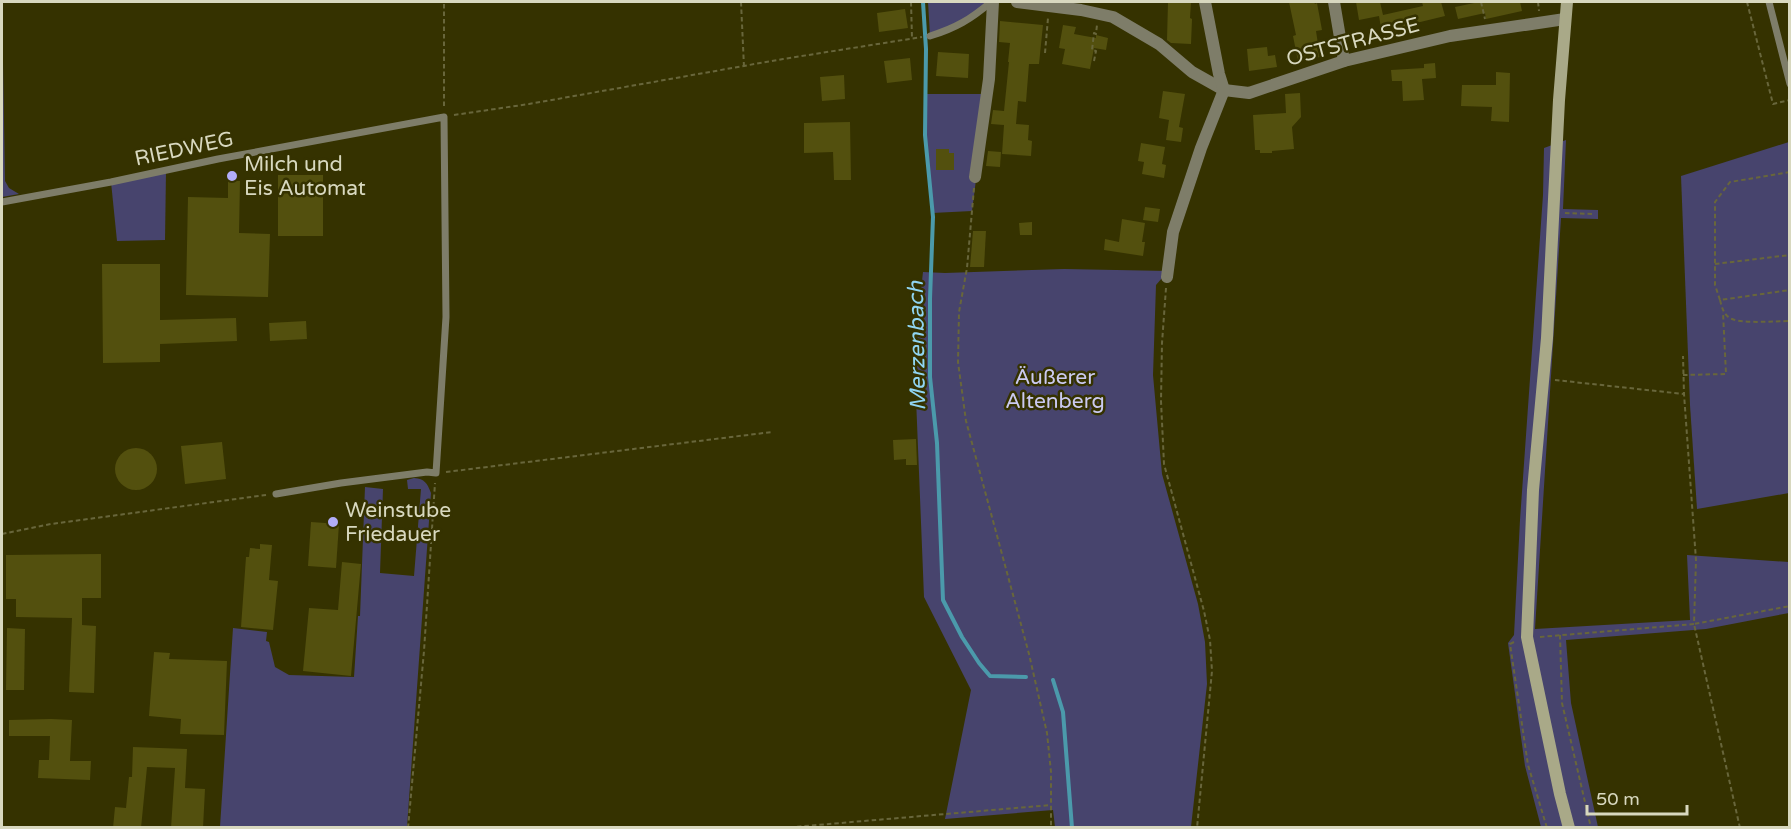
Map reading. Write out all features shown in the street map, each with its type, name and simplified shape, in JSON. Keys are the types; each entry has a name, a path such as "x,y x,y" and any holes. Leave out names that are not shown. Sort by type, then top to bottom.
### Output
{"main road":[{"path":"1567,2 1559,100 1555,213 1544,379 1533,490 1527,637 1569,828"}],"street":[{"path":"975,177 989,79 992,2"},
{"path":"1017,2 1113,17 1150,39 1192,72 1224,90"},
{"path":"1167,277 1173,232 1201,147 1224,90 1205,2"},
{"path":"1334,2 1344,61"},
{"name":"OSTSTRASSE","path":"1224,90 1249,93 1344,61 1450,36 1565,19"}],"lane":[{"path":"930,36 953,29 992,2"},
{"path":"1769,2 1790,84"},
{"name":"RIEDWEG","path":"2,202 444,117"},
{"path":"276,494 341,483 427,472 436,473 446,317 444,117"}],"path":[{"path":"444,2 444,117 919,37"},
{"path":"741,2 744,67"},
{"path":"911,2 912,38"},
{"path":"1481,2 1487,31"},
{"path":"1747,2 1773,104 1790,100"},
{"path":"1045,53 1049,6"},
{"path":"1094,62 1096,51 1092,50 1099,14"},
{"path":"1683,375 1726,374 1723,312 1715,285 1715,202 1730,182 1790,172"},
{"path":"975,177 968,268 959,312 958,362 966,421 1026,643 1047,733 1051,828"},
{"path":"1555,213 1596,214"},
{"path":"1715,264 1790,255"},
{"path":"1167,277 1161,378 1164,464 1204,611 1210,640 1212,671 1197,828"},
{"path":"1720,300 1790,290"},
{"path":"1723,312 1732,320 1790,321"},
{"path":"1683,356 1696,560 1694,624 1740,828"},
{"path":"1544,379 1684,394"},
{"path":"408,828 423,663 436,473 772,432"},
{"path":"2,534 51,524 276,494"},
{"path":"1547,828 1528,765 1510,644 1527,637 1694,624 1790,606"},
{"path":"1560,635 1562,703 1591,828"},
{"path":"782,828 1051,805"}],"green space":[{"path":"2,2 5,181 9,188 19,194 2,197"},
{"path":"928,2 987,2 973,17 930,36"},
{"path":"925,94 987,94 972,211 932,213 925,135"},
{"path":"1566,140 1563,209 1598,210 1598,219 1561,218 1535,629 1690,620 1687,555 1789,562 1789,613 1706,629 1566,640 1571,703 1598,827 1541,827 1525,766 1508,643 1514,635 1543,195 1544,148"},
{"path":"1789,142 1789,493 1697,509 1690,405 1681,176"},
{"path":"166,171 165,240 117,241 111,182"},
{"name":"Äußerer Altenberg","path":"1064,269 1168,271 1156,285 1153,375 1162,474 1198,604 1205,642 1207,684 1191,827 1055,827 1053,810 945,819 971,690 924,597 916,398 918,317 923,272"},
{"path":"414,478 425,482 431,493 407,827 220,827 233,628 267,632 266,641 269,642 275,667 289,675 354,677 358,616 360,616 365,487 383,489 380,573 414,576 421,489 408,489 407,480"}],"building":[{"path":"1168,2 1191,2 1191,44 1171,43 1167,40"},
{"path":"1289,2 1317,3 1322,30 1316,31 1320,57 1298,61 1293,36 1296,35"},
{"path":"1356,2 1380,2 1383,15 1423,6 1422,2 1441,2 1445,16 1408,25 1409,29 1395,32 1394,25 1381,28 1379,16 1359,20"},
{"path":"1479,2 1520,2 1522,11 1486,19 1485,13 1458,19 1455,7"},
{"path":"905,9 908,28 879,32 877,13"},
{"path":"1000,21 1043,25 1039,64 1029,64 1026,102 1018,101 1016,124 1029,125 1028,140 1032,141 1031,156 1002,154 1004,125 991,124 993,110 1004,111 1009,62 1010,43 999,42"},
{"path":"1063,25 1076,27 1074,34 1108,38 1106,50 1094,48 1090,69 1062,64 1065,49 1059,48"},
{"path":"1267,47 1268,56 1275,55 1277,67 1249,71 1247,49"},
{"path":"938,52 969,54 968,78 936,76"},
{"path":"910,58 912,80 887,83 884,61"},
{"path":"1435,63 1436,78 1422,79 1424,100 1403,101 1402,81 1392,81 1391,70 1424,68 1424,64"},
{"path":"1496,72 1510,73 1509,122 1491,121 1492,107 1461,106 1462,85 1496,85"},
{"path":"844,75 845,99 822,101 820,77"},
{"path":"1163,91 1185,94 1179,127 1183,128 1181,142 1166,140 1169,120 1159,118"},
{"path":"1300,93 1301,117 1292,127 1294,149 1272,151 1272,153 1260,153 1260,150 1255,150 1253,115 1286,113 1285,94"},
{"path":"850,122 851,180 834,180 833,152 804,153 804,123"},
{"path":"1141,143 1165,147 1162,164 1166,165 1164,178 1142,174 1144,162 1138,161"},
{"path":"936,149 949,149 949,153 954,153 954,170 936,170"},
{"path":"988,151 1001,152 1000,167 986,166"},
{"path":"278,175 323,175 323,236 278,236"},
{"path":"228,181 240,181 239,233 270,234 268,297 186,295 188,197 228,198"},
{"path":"1145,207 1160,209 1158,222 1143,220"},
{"path":"1122,219 1145,223 1142,242 1145,242 1143,256 1104,250 1105,239 1119,242"},
{"path":"1032,222 1032,235 1020,235 1019,223"},
{"path":"973,231 986,231 984,267 970,267"},
{"path":"102,264 160,264 160,320 236,318 237,341 160,344 160,362 103,363"},
{"path":"306,321 307,339 270,341 269,323"},
{"path":"916,439 917,465 906,465 906,459 894,460 893,440"},
{"path":"222,442 226,479 185,484 181,446"},
{"path":"136,448 151,454 157,469 151,484 136,490 121,484 115,469 121,454"},
{"path":"311,522 339,524 336,568 308,566"},
{"path":"260,544 272,545 269,580 278,581 273,630 241,627 246,557 249,557 250,548 260,549"},
{"path":"101,554 101,598 82,598 82,625 96,626 94,693 69,692 72,618 16,617 16,599 6,599 6,555"},
{"path":"342,562 361,564 351,676 303,671 309,608 338,610"},
{"path":"7,628 25,629 24,690 6,690"},
{"path":"154,652 170,653 169,659 227,661 224,735 180,734 181,719 149,716"},
{"path":"9,720 72,720 70,761 91,761 90,780 38,778 39,760 49,760 50,736 9,736"},
{"path":"133,747 187,749 185,788 205,789 203,828 171,828 175,768 147,767 141,828 113,828 115,807 126,808 129,777 132,777"}],"waterway":[{"name":"Merzenbach","path":"923,2 926,49 925,135 933,217 930,377 937,443 943,600 962,637 990,676 1026,677"},
{"name":"Merzenbach","path":"1053,680 1063,712 1072,828"}],"place":[{"name":"Milch und Eis Automat","path":"232,176"},
{"name":"Weinstube Friedauer","path":"333,522"}]}
